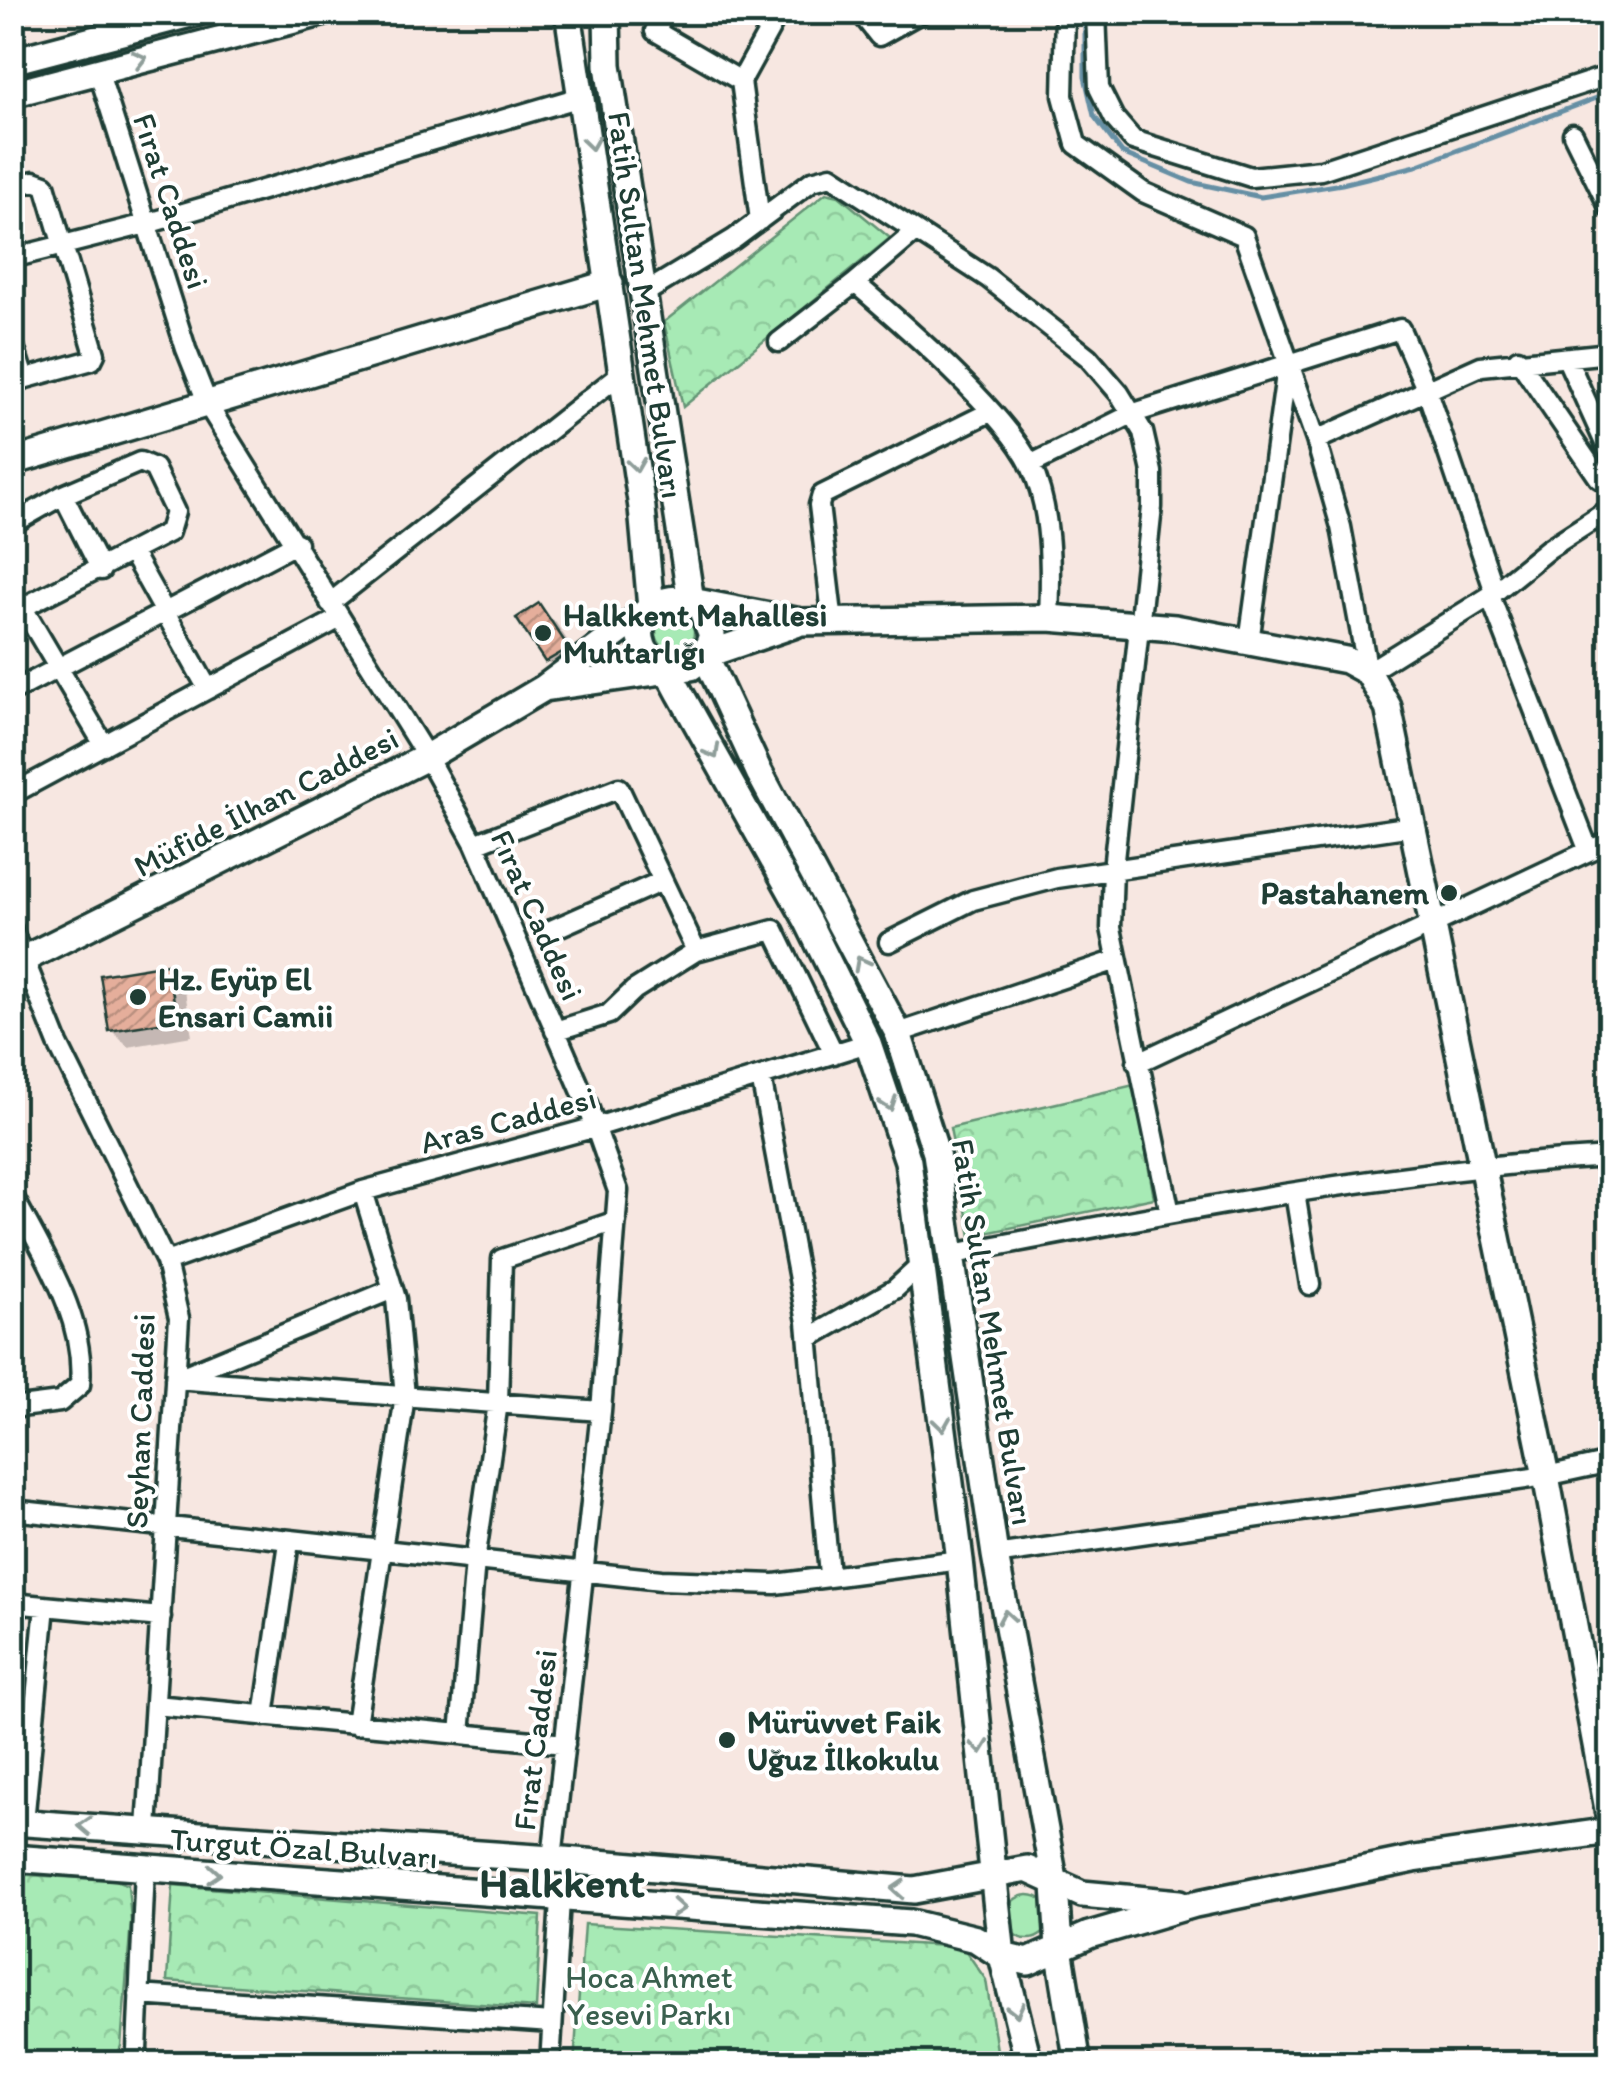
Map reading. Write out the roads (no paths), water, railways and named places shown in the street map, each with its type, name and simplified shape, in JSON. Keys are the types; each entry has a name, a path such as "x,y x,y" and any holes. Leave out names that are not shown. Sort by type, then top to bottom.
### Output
{"street":[{"path":"12,61 198,12"},
{"path":"12,94 324,12"},
{"name":"Fatih Sultan Mehmet Bulvarı","path":"568,12 584,96 623,372 651,608"},
{"name":"Fatih Sultan Mehmet Bulvarı","path":"607,12 608,65 691,601"},
{"path":"666,12 655,30 741,82"},
{"path":"760,220 741,82 779,12"},
{"path":"860,12 879,36 922,12"},
{"path":"1065,12 1063,96 1076,144 1143,192 1244,236 1316,440 1341,527 1368,672 1388,707 1546,1476 1610,1820"},
{"path":"1098,13 1099,88 1132,140 1251,176 1340,165 1610,75"},
{"name":"Fırat Caddesi","path":"98,70 209,407 428,757 475,844 596,1128 618,1191 585,1573 552,1859"},
{"path":"12,258 146,224 584,96"},
{"path":"1573,134 1610,209"},
{"path":"643,294 760,220 812,180 831,176 988,278 1088,357 1134,413 1152,472 1142,624 1112,869 1111,928 1170,1213"},
{"path":"12,187 34,181 45,185 95,354 92,360 18,381 12,340"},
{"path":"779,342 915,232"},
{"path":"12,462 209,407 610,283"},
{"path":"856,283 912,332 990,412 1030,465 1043,514 1050,582 1048,618"},
{"path":"1030,465 1134,413 1400,329 1427,391 1492,594 1588,849"},
{"path":"1316,440 1481,366 1518,359 1567,359 1610,353"},
{"path":"1518,359 1599,478 1610,484"},
{"path":"1567,359 1610,454"},
{"path":"1249,642 1288,362"},
{"path":"12,794 208,689 336,610 623,372"},
{"path":"833,623 822,496 990,412"},
{"path":"12,524 62,494 140,462 154,468 175,512 169,532 18,610 104,745"},
{"path":"62,494 100,570"},
{"path":"1368,672 1492,594 1548,549 1607,512 1610,534"},
{"path":"12,692 296,543"},
{"path":"132,553 208,689"},
{"path":"664,668 646,652 641,641 644,618 651,608 670,598 801,622 1048,618 1142,624 1346,660 1368,672"},
{"path":"691,601 711,624 705,655"},
{"name":"Müfide İlhan Caddesi","path":"19,962 428,757 544,688 651,608"},
{"path":"544,688 664,668 682,669 705,655 801,622"},
{"name":"Fatih Sultan Mehmet Bulvarı","path":"705,655 760,772 898,1033 936,1153 995,1555 1055,1885 1059,1948 1078,2064"},
{"name":"Fatih Sultan Mehmet Bulvarı","path":"664,668 807,920 868,1043 908,1161 960,1560 1002,1956 1029,2064"},
{"path":"475,844 618,788 696,951"},
{"path":"889,942 972,900 1112,869 1413,826"},
{"path":"1137,1063 1610,841"},
{"path":"549,931 662,881"},
{"name":"Seyhan Caddesi","path":"12,929 19,962 166,1262 179,1318 147,1830"},
{"path":"555,1031 609,1014 634,990 696,951 774,930 834,1054"},
{"path":"898,1033 1117,960"},
{"name":"Aras Caddesi","path":"166,1262 363,1191 596,1128 868,1043"},
{"path":"761,1076 809,1338 829,1576"},
{"path":"953,1254 1170,1213 1483,1164 1610,1157"},
{"path":"356,1724 405,1396 393,1289 363,1191"},
{"path":"1295,1193 1310,1285"},
{"path":"12,1408 60,1402 80,1384 82,1358 73,1318 13,1195"},
{"path":"460,1734 474,1561 498,1403 502,1260 616,1222"},
{"path":"809,1338 895,1290 920,1266"},
{"path":"175,1379 393,1289"},
{"path":"175,1379 601,1410"},
{"path":"995,1555 1546,1476 1610,1462"},
{"path":"12,1510 585,1573 776,1584 960,1560"},
{"path":"264,1716 289,1542"},
{"path":"12,1603 161,1617"},
{"path":"18,1822 45,1606"},
{"path":"155,1705 565,1744"},
{"name":"Turgut Özal Bulvarı","path":"18,1822 552,1859 914,1890 1027,1869 1082,1894 1195,1904"},
{"path":"1002,1956 1028,1962 1059,1948 1195,1904 1414,1859 1610,1831"},
{"name":"Turgut Özal Bulvarı","path":"12,1858 911,1923 976,1940 1002,1956"},
{"path":"141,2064 137,2050 145,1868"},
{"path":"550,2064 560,1900"},
{"path":"139,1995 552,2023"}],"waterway":[{"path":"1085,12 1085,77 1094,116 1122,153 1191,182 1261,197 1342,184 1416,166 1610,93"}],"place":[{"name":"Halkkent Mahallesi Muhtarlığı","path":"543,633"},
{"name":"Pastahanem","path":"1449,893"},
{"name":"Hz. Eyüp El Ensari Camii","path":"138,997"},
{"name":"Mürüvvet Faik Uğuz İlkokulu","path":"727,1740"}],"district":[{"name":"Halkkent","path":"562,1882"}],"park label":[{"name":"Hoca Ahmet Yesevi Parkı","path":"649,1996"}]}
